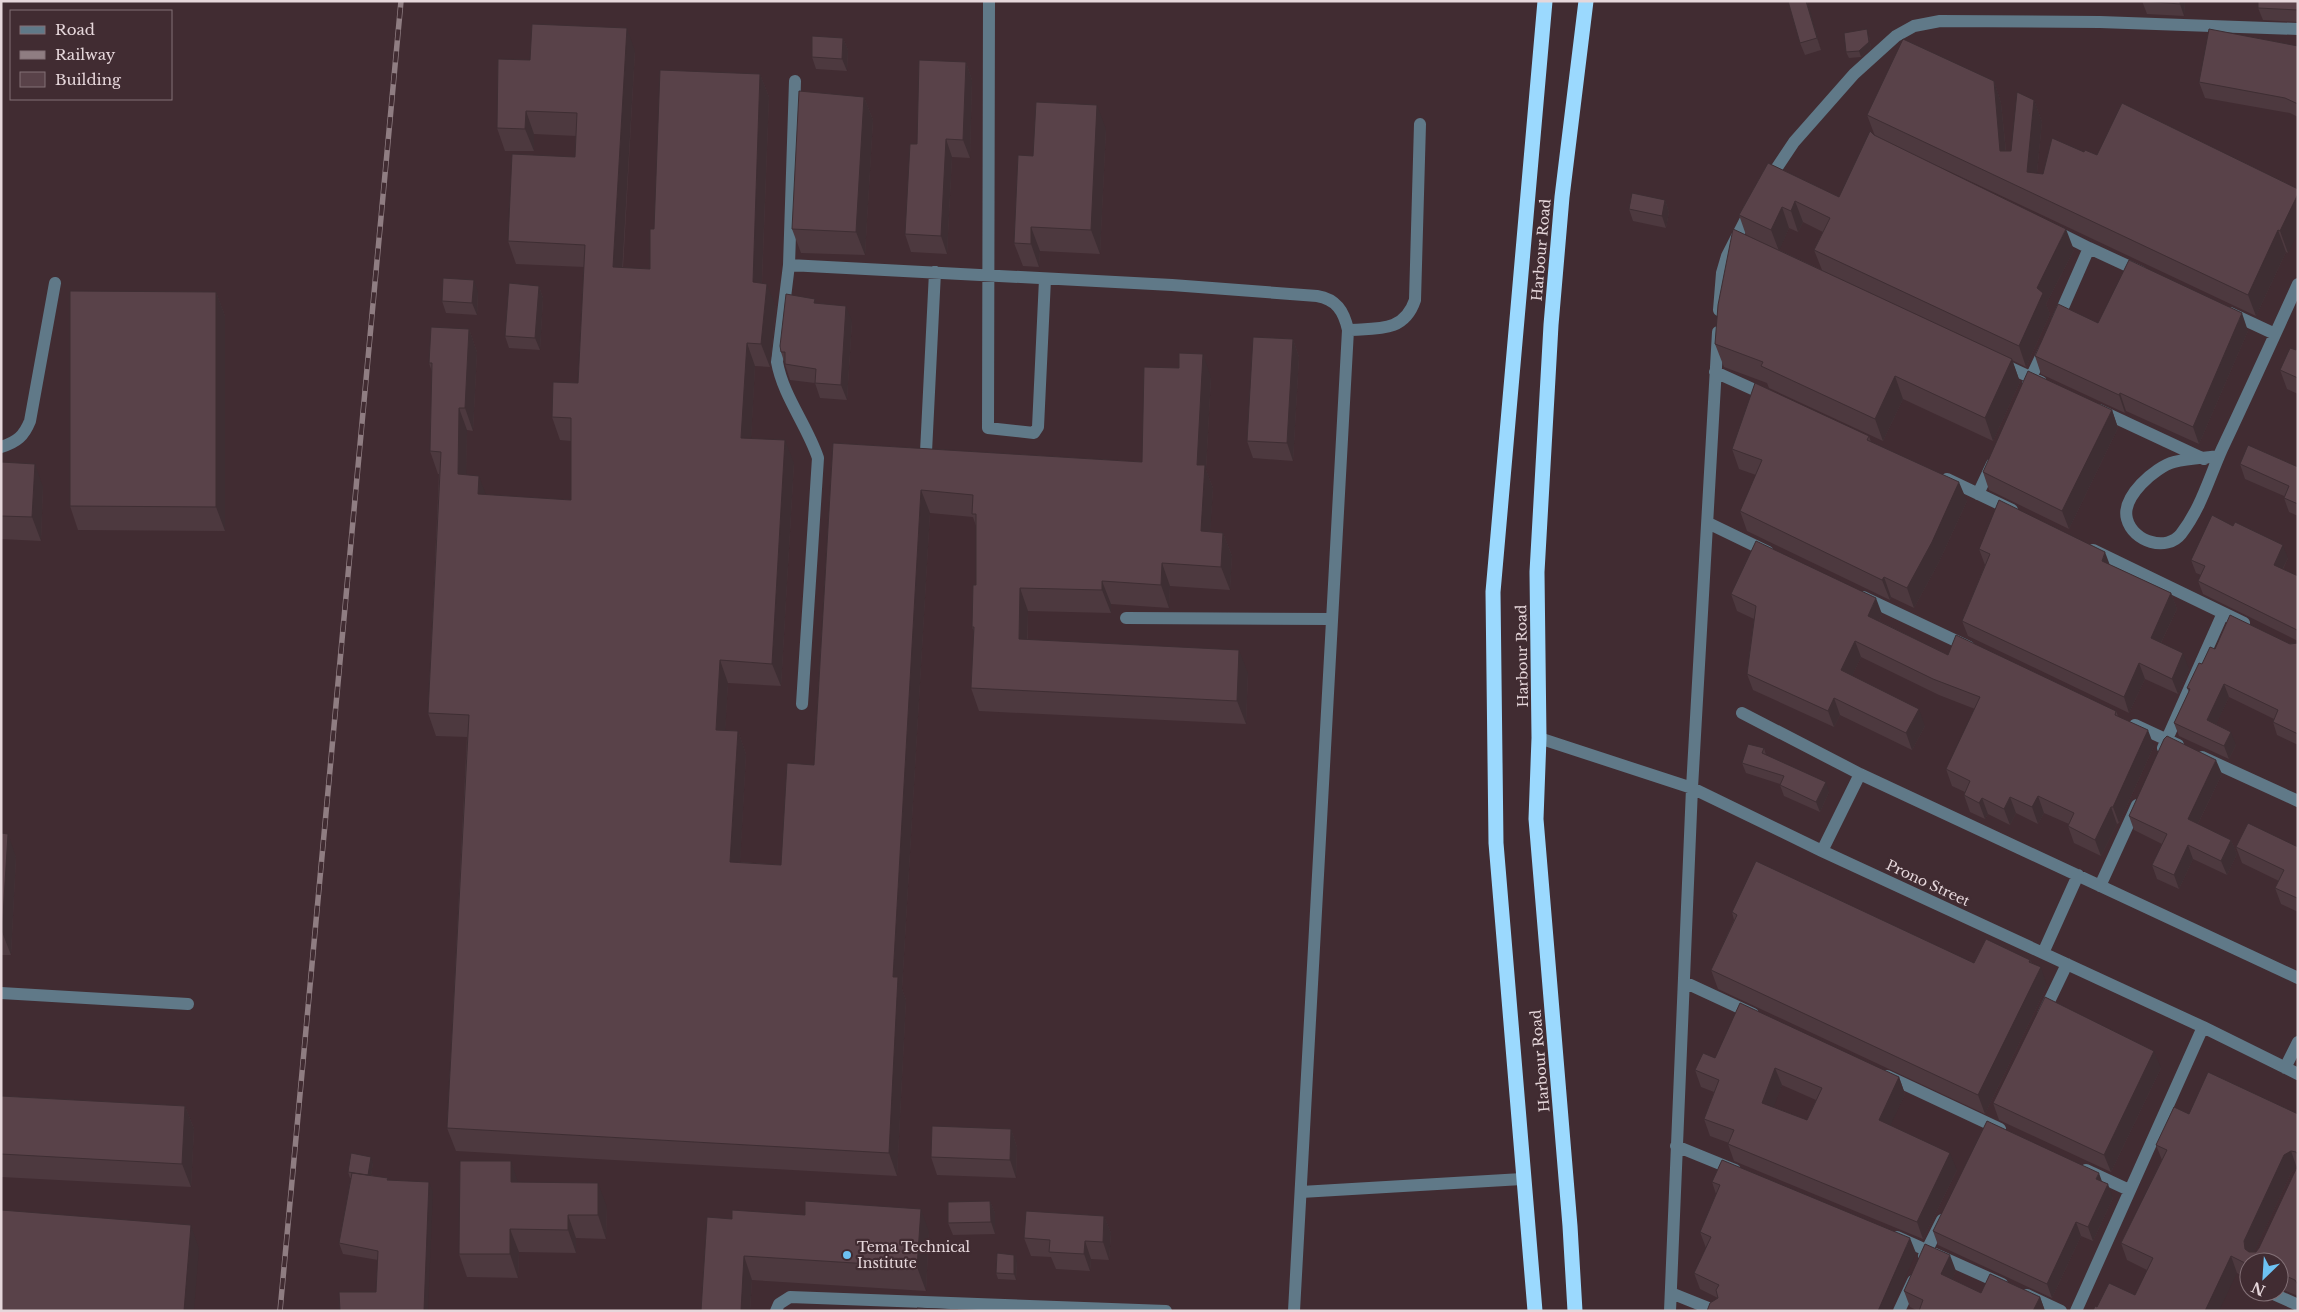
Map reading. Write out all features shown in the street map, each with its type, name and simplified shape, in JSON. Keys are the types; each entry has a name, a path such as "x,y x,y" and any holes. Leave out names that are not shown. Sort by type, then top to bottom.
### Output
{"highway":[{"name":"Harbour Road","path":"1535,1311 1522,1179 1496,844 1493,592 1545,1"},
{"name":"Harbour Road","path":"1575,1311 1570,1226 1536,819 1539,738 1537,572 1551,325 1562,197 1586,1"}],"street":[{"path":"989,1 988,428 1034,433 1038,427 1045,279"},
{"path":"1670,1311 1692,788 1722,273 1757,198 1794,142 1854,74 1896,36 1914,26 1940,22 2100,22 2298,29"},
{"path":"795,81 789,266 778,362 780,376 812,438 818,458 802,704"},
{"path":"1348,330 1395,325 1405,320 1412,312 1415,300 1420,124"},
{"path":"2044,225 2151,277"},
{"path":"2023,396 2089,248"},
{"path":"789,266 988,274 1317,296 1327,298 1337,305 1345,315 1348,330 1294,1311"},
{"path":"926,452 935,272"},
{"path":"1,447 14,443 25,434 30,421 55,283"},
{"path":"2220,456 2175,462 2159,469 2143,481 2128,507 2127,520 2136,533 2146,541 2164,545 2178,538 2194,516 2298,284"},
{"path":"2222,309 2275,334"},
{"path":"1986,357 2048,386"},
{"path":"1715,372 1776,400"},
{"path":"2091,406 2204,459"},
{"path":"1978,494 1999,449"},
{"path":"1934,473 2022,515"},
{"path":"1708,523 1780,557"},
{"path":"2083,545 2256,629"},
{"path":"1852,591 1978,651"},
{"path":"2159,758 2223,613"},
{"path":"1126,618 1332,619"},
{"path":"1742,713 1860,774 2298,978"},
{"path":"2122,719 2298,801"},
{"name":"Prono Street","path":"1539,738 1692,788 1822,851 2203,1027 2298,1074"},
{"path":"1822,851 1860,774"},
{"path":"2100,886 2142,795"},
{"path":"2042,953 2078,876"},
{"path":"2037,1026 2068,964"},
{"path":"1684,982 1765,1020"},
{"path":"1,993 188,1004"},
{"path":"2076,1311 2203,1027"},
{"path":"2285,1068 2298,1042"},
{"path":"1873,1070 2016,1136"},
{"path":"1676,1146 1748,1175"},
{"path":"2077,1165 2129,1190"},
{"path":"1301,1192 1522,1179"},
{"path":"1899,1311 1948,1207"},
{"path":"1882,1231 1927,1249 2061,1311"},
{"path":"1672,1292 1716,1311"},
{"path":"776,1311 779,1304 790,1297 902,1306 1166,1311"}],"building":[{"path":"1788,1 1806,1 1817,38 1800,43"},
{"path":"2142,1 2180,1 2180,4"},
{"path":"2258,1 2298,1 2298,10 2258,8"},
{"path":"532,24 627,28 613,267 650,269 650,229 654,229 660,70 760,74 753,282 767,284 761,344 747,343 741,438 785,440 772,664 720,660 716,730 738,731 730,862 781,865 787,763 814,765 833,443 1142,462 1144,367 1179,368 1179,353 1203,354 1197,465 1205,465 1201,531 1223,533 1221,567 1162,563 1161,585 1102,581 1102,590 1020,588 1019,639 1239,650 1237,701 971,688 974,627 972,627 973,585 976,585 976,514 972,514 973,495 921,490 893,977 898,977 889,1153 447,1128 469,715 428,713 441,452 430,451 432,363 429,363 431,327 469,329 465,408 459,408 458,474 479,476 478,494 571,500 571,418 552,417 553,382 578,383 585,245 508,241 512,154 575,157 577,113 526,111 525,129 497,128 498,59 530,60"},
{"path":"1867,29 1869,42 1859,51 1846,52 1844,33"},
{"path":"2209,29 2298,46 2298,104 2285,98 2199,82"},
{"path":"812,36 843,38 842,59 812,57"},
{"path":"1903,39 1994,81 2000,151 2011,151 2017,92 2034,100 2027,172 2043,174 2052,138 2084,152 2085,150 2097,155 2122,103 2298,189 2298,194 2280,231 2278,230 2248,295 1867,115"},
{"path":"919,60 966,62 963,140 946,139 941,236 905,234 910,144 917,144"},
{"path":"799,91 864,97 856,232 792,229"},
{"path":"1036,102 1097,105 1091,230 1031,227 1031,244 1014,243 1018,155 1033,156"},
{"path":"1870,131 1874,135 2066,229 2037,288 2043,293 2019,346 1814,250 1830,218 1795,201 1791,211 1782,207 1771,230 1739,215 1768,163 1839,197"},
{"path":"1632,193 1665,200 1662,216 1629,209"},
{"path":"1733,229 2012,359 1985,418 1895,376 1875,419 1761,366 1763,362 1715,344 1718,305"},
{"path":"2129,260 2242,313 2193,427 2035,356 2058,304 2098,323"},
{"path":"443,278 474,280 472,303 442,301"},
{"path":"509,283 539,286 535,338 505,336"},
{"path":"70,291 216,292 216,507 70,506"},
{"path":"786,294 815,299 814,303 846,306 841,385 815,383 816,369 785,364 785,352 781,352 780,346"},
{"path":"1253,337 1293,339 1287,443 1247,441"},
{"path":"2298,346 2298,378 2280,370 2290,348 2296,350"},
{"path":"2028,371 2112,410 2062,511 1983,472"},
{"path":"1755,383 1869,436 1867,440 1959,482 1932,542 1907,588 1884,577 1882,580 1740,511 1762,460 1732,449"},
{"path":"2248,445 2298,467 2298,504 2284,498 2289,486 2240,464"},
{"path":"1,462 35,464 32,517 1,516"},
{"path":"1999,500 2105,552 2102,561 2171,593 2151,638 2183,653 2172,679 2139,663 2124,697 1962,621 1990,554 1979,549"},
{"path":"2212,515 2233,526 2235,522 2283,545 2274,565 2298,576 2298,631 2198,581 2205,566 2191,560"},
{"path":"1756,541 1876,598 1868,616 1948,655 1956,635 2116,711 2115,715 2148,730 2113,807 2111,807 2095,840 2068,826 2074,813 2038,796 2032,807 2010,797 2004,809 1982,798 1979,803 1964,795 1970,781 1946,769 1980,697 1933,679 1855,641 1841,670 1919,709 1906,733 1834,698 1828,711 1747,674 1756,606 1731,594"},
{"path":"2230,615 2290,644 2298,643 2298,734 2273,722 2278,710 2224,684 2207,720 2231,732 2224,746 2174,723 2190,689 2187,688 2199,663 2202,664 2210,647 2215,649"},
{"path":"2167,736 2216,760 2188,819 2231,840 2221,861 2188,845 2174,875 2152,865 2167,834 2129,816"},
{"path":"1748,744 1764,748 1762,753 1826,782 1816,802 1780,785 1784,776 1742,763"},
{"path":"2248,823 2298,847 2297,898 2275,888 2284,870 2236,847"},
{"path":"1,833 8,834 2,932 1,932"},
{"path":"1756,861 1974,963 1986,939 2041,967 1978,1095 1711,970 1737,915 1732,912"},
{"path":"2045,997 2154,1051 2104,1155 1993,1103"},
{"path":"1740,1003 1899,1077 1879,1120 1950,1153 1917,1222 1728,1144 1734,1130 1704,1119 1719,1080 1695,1070 1703,1053 1715,1058","holes":["1775,1068 1822,1088 1807,1120 1762,1103"]},
{"path":"2208,1072 2298,1114 2298,1155 2296,1152 2291,1151 2284,1155 2244,1241 2245,1249 2249,1252 2239,1252 2239,1260 2231,1256 2205,1311 2093,1311 2109,1283 2135,1295 2153,1258 2121,1243 2167,1150 2156,1145 2174,1107 2189,1114"},
{"path":"1,1096 185,1106 182,1164 1,1154"},
{"path":"1987,1121 2099,1173 2096,1179 2108,1184 2088,1227 2076,1222 2047,1284 1933,1231"},
{"path":"932,1126 1011,1129 1010,1160 931,1157"},
{"path":"351,1153 371,1157 368,1175 348,1172"},
{"path":"1722,1160 1910,1238 1878,1311 1707,1311 1710,1303 1718,1298 1716,1290 1719,1285 1694,1273 1711,1237 1700,1232 1720,1185 1712,1182"},
{"path":"460,1161 511,1161 511,1182 598,1183 598,1215 568,1215 568,1230 510,1229 510,1254 459,1254"},
{"path":"2298,1165 2298,1285 2295,1280 2289,1277 2289,1252 2256,1252"},
{"path":"352,1173 388,1178 387,1180 429,1182 424,1311 340,1311 339,1292 376,1292 378,1251 339,1243"},
{"path":"805,1201 921,1209 917,1267 744,1256 741,1311 701,1311 707,1217 732,1219 732,1210 805,1215"},
{"path":"990,1201 991,1222 948,1223 948,1202"},
{"path":"1,1210 191,1225 184,1311 1,1311"},
{"path":"1026,1211 1104,1216 1103,1242 1085,1241 1084,1254 1049,1252 1050,1240 1024,1238"},
{"path":"1925,1244 1950,1255 1941,1274 1981,1293 1990,1274 2040,1297 2033,1311 1919,1311 1923,1300 1904,1291"},
{"path":"997,1253 1014,1255 1014,1274 996,1273"},
{"path":"917,1308 958,1310 958,1311 917,1311"}],"railway":[{"path":"280,1311 401,1"}],"place":[{"name":"Tema Technical Institute","path":"847,1255"}]}
